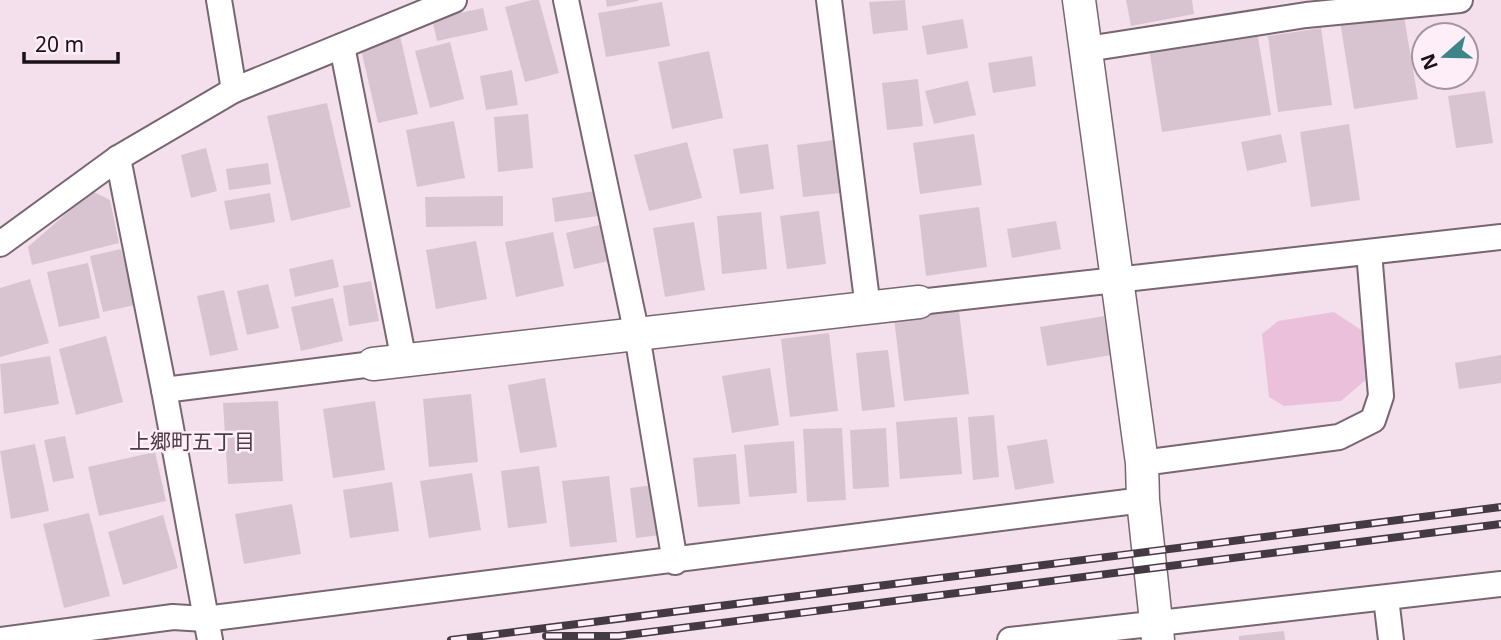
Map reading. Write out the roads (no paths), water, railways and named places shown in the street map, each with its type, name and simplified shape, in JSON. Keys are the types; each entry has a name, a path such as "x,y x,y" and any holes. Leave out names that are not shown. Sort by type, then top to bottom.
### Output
{"street":[{"path":"219,0 234,90"},
{"path":"0,244 118,158 234,90 454,0"},
{"path":"566,0 637,335 675,562"},
{"path":"829,0 868,308"},
{"path":"1080,0 1142,463 1143,500 1157,631"},
{"path":"1087,49 1304,8 1460,0"},
{"path":"342,46 404,361"},
{"path":"118,158 164,390 207,630"},
{"path":"164,390 1501,237"},
{"path":"1142,463 1339,437 1373,420 1381,396 1369,252"},
{"path":"0,640 173,617 207,630 675,562 1143,500"},
{"path":"1010,640 1157,631 1386,597 1501,584"},
{"path":"1386,597 1391,640"}],"railway":[{"path":"451,640 1501,507"},
{"path":"546,636 619,636 1501,524"}],"district":[{"name":"上郷町五丁目","path":"192,441"}]}
